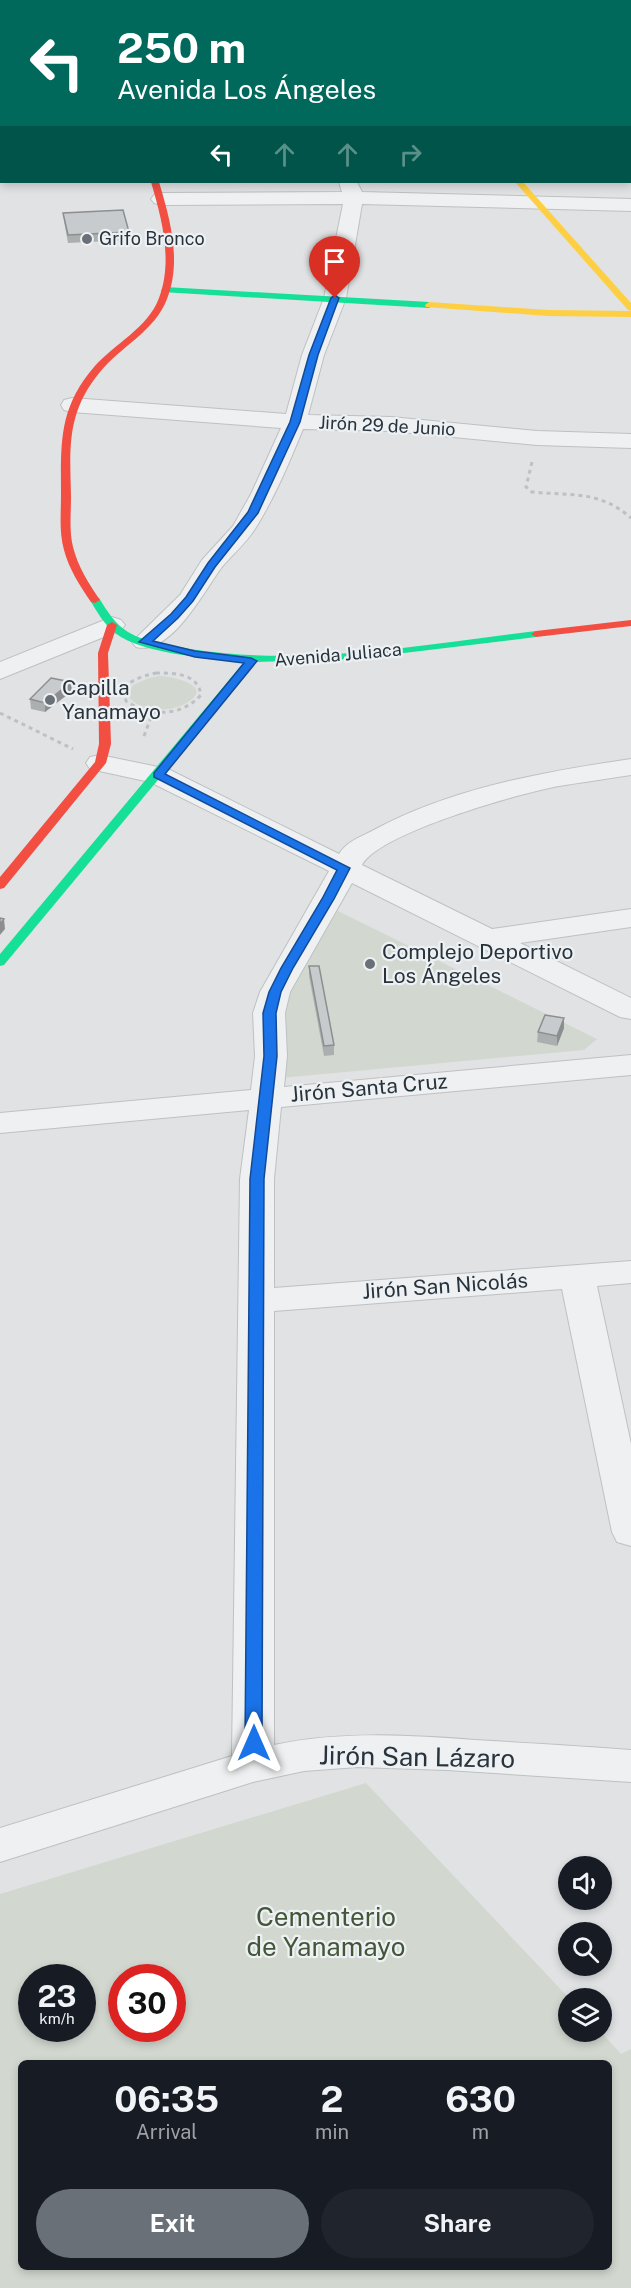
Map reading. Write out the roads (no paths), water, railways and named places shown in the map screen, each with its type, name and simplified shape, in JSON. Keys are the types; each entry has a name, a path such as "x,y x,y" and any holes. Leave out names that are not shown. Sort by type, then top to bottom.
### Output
{"main road":[{"path":"520,183 631,308"},
{"name":"Avenida Juliaca","path":"158,190 168,236 168,271 165,290 157,312 111,355 80,391 67,417 64,448 67,545 79,575 112,625 122,634 145,642 195,654 251,661 336,658 631,623"},
{"path":"165,290 335,298 548,313 631,314"},
{"path":"0,885 100,763 105,744 104,652 112,625"},
{"path":"0,962 251,661"}],"street":[{"path":"158,190 351,190 536,203 631,205"},
{"path":"145,642 175,616 190,599 211,565 243,528 263,494 295,422 313,355 335,298 351,190"},
{"name":"Jirón 29 de Junio","path":"72,405 295,422 391,424 537,438 631,441"},
{"path":"0,671 112,625"},
{"path":"100,763 158,775 631,1010"},
{"path":"253,1766 258,1301 257,1179 271,1056 269,1013 275,992 355,851 400,827 442,810 522,785 631,767"},
{"path":"487,939 631,918"},
{"name":"Jirón Santa Cruz","path":"0,1123 631,1065"},
{"name":"Jirón San Nicolás","path":"258,1301 631,1272"},
{"path":"577,1276 629,1512"},
{"name":"Jirón San Lázaro","path":"0,1845 253,1766 304,1755 358,1751 631,1766"}],"place":[{"name":"Grifo Bronco","path":"87,239"},
{"name":"Capilla Yanamayo","path":"50,700"},
{"name":"Complejo Deportivo Los Ángeles","path":"370,964"}],"park label":[{"name":"Cementerio de Yanamayo","path":"326,1932"}]}
